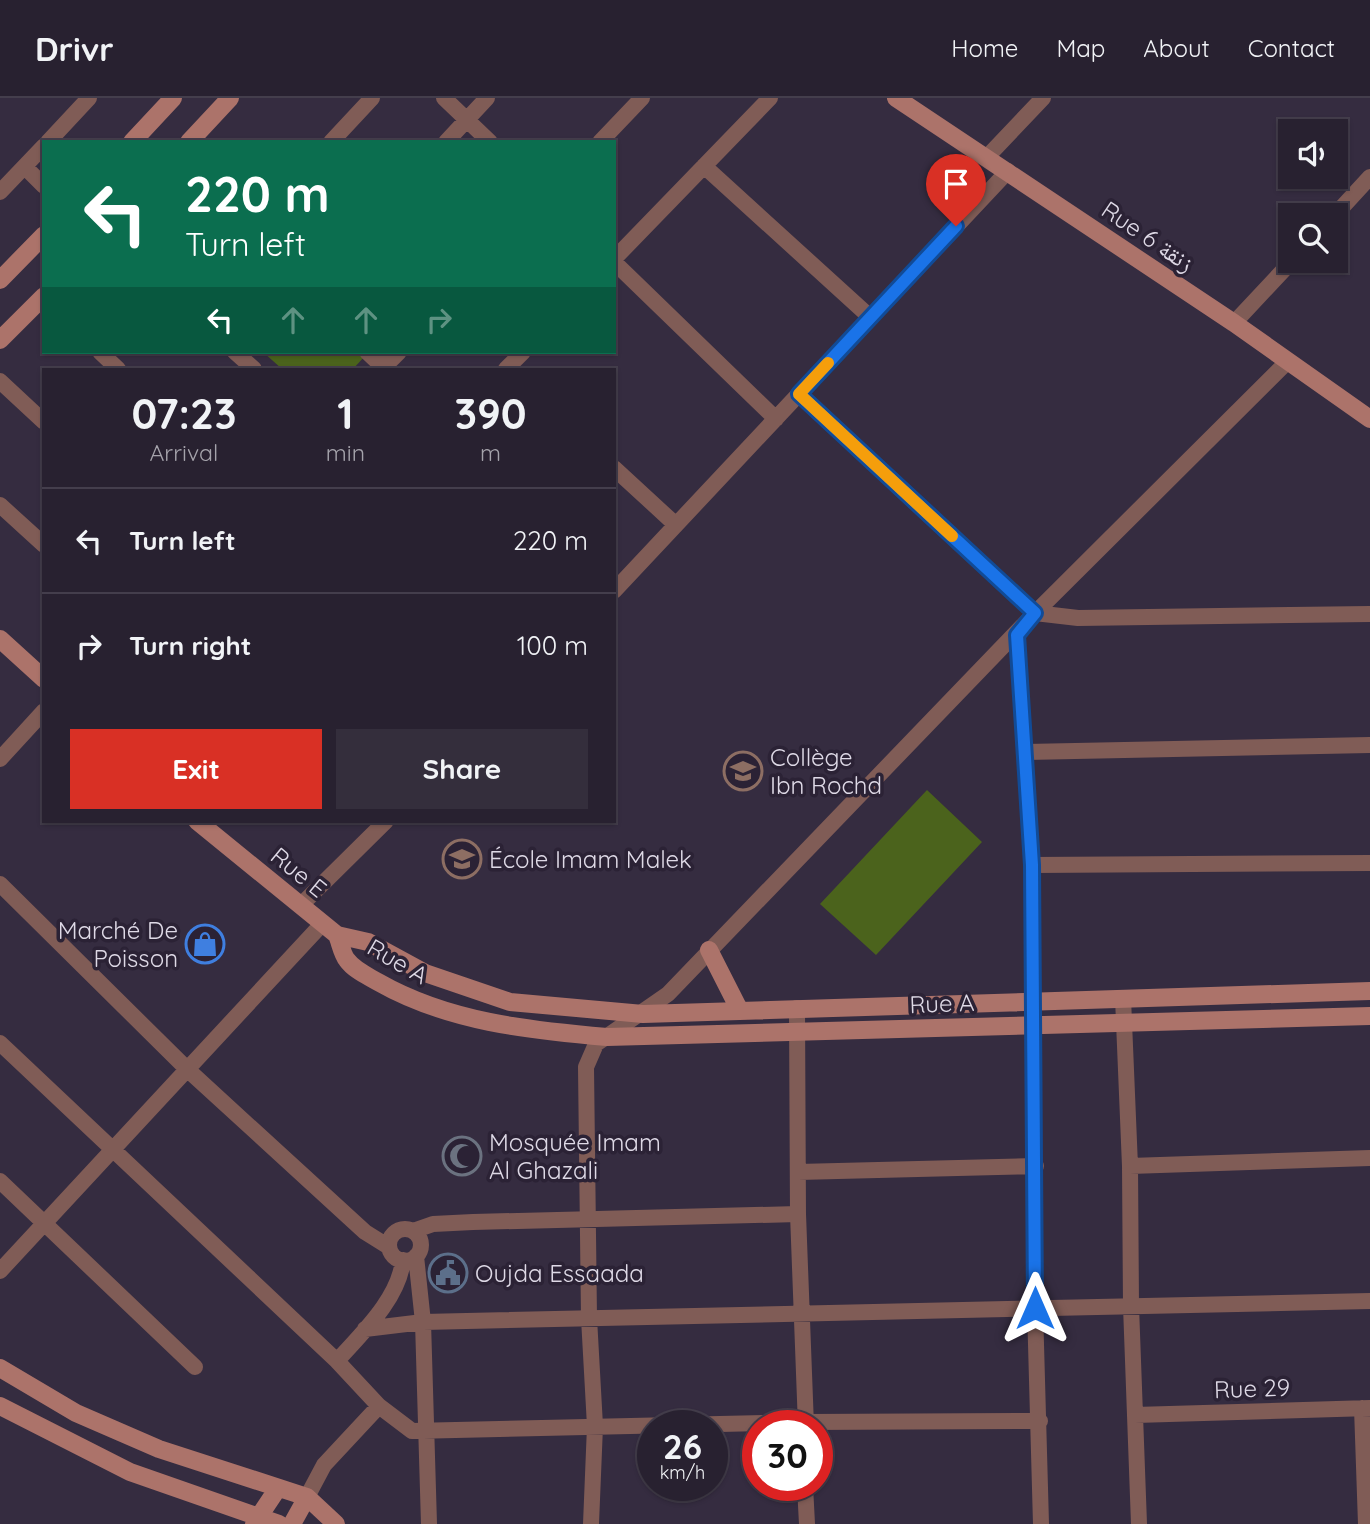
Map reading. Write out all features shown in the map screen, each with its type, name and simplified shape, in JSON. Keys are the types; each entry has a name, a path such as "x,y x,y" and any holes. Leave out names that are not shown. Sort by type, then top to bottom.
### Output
{"street":[{"path":"50,140 89,98"},
{"path":"134,140 173,98"},
{"path":"333,140 372,98"},
{"path":"444,98 487,140"},
{"path":"448,140 487,98"},
{"path":"602,140 642,98"},
{"path":"616,259 770,98"},
{"name":"Rue 6 زنقة","path":"896,98 1234,323 1370,419"},
{"path":"986,157 1042,98"},
{"path":"192,140 225,100"},
{"path":"0,192 42,148"},
{"path":"704,166 870,317"},
{"path":"25,167 42,184"},
{"path":"616,589 1008,171"},
{"path":"1346,203 1370,177"},
{"path":"0,280 42,237"},
{"path":"616,263 776,419"},
{"path":"1234,323 1281,273"},
{"path":"0,340 42,298"},
{"path":"102,354 117,368"},
{"path":"237,354 253,368"},
{"path":"369,354 382,368"},
{"path":"384,368 397,354"},
{"path":"507,368 521,354"},
{"path":"591,1524 595,1426 589,1318 586,1067 596,1045 668,994 1017,635 1035,613 1288,361"},
{"path":"0,381 42,420"},
{"path":"799,394 1035,613 1106,618 1370,614"},
{"path":"616,470 676,525"},
{"path":"0,505 42,543"},
{"path":"1017,635 1032,865 1035,1308 1041,1524"},
{"path":"0,639 42,677"},
{"path":"0,760 42,713"},
{"path":"1026,752 1370,745"},
{"name":"Rue E","path":"199,823 337,935"},
{"path":"301,905 384,823"},
{"path":"1032,865 1370,863"},
{"path":"0,884 188,1070 365,1232 389,1247 396,1258 410,1258"},
{"path":"0,1271 323,923"},
{"name":"Rue A","path":"337,935 368,942 425,973 499,999 531,1005 643,1014 1370,991"},
{"name":"Rue A","path":"337,935 347,960 410,1000 486,1021 538,1031 607,1037 1370,1016"},
{"path":"709,950 740,1011"},
{"path":"1123,998 1139,1524"},
{"path":"797,1009 798,1214 806,1410"},
{"path":"0,1043 337,1361 379,1406 412,1431 742,1425"},
{"path":"1130,1167 1370,1158"},
{"path":"798,1172 1036,1166"},
{"path":"0,1181 195,1367"},
{"path":"389,1247 390,1240 400,1230 413,1231 433,1224 798,1214"},
{"path":"337,1361 365,1329 421,1243 413,1231"},
{"path":"410,1258 423,1322 429,1524"},
{"path":"365,1329 423,1322 1370,1301"},
{"path":"0,1368 76,1413 147,1444 307,1497 336,1524"},
{"path":"0,1406 130,1472 255,1521 279,1524"},
{"path":"292,1524 324,1465 379,1406"},
{"path":"1366,1408 1366,1524"},
{"name":"Rue 29","path":"1135,1415 1366,1408"},
{"path":"833,1424 1040,1421"},
{"path":"255,1521 278,1488"},
{"path":"806,1501 807,1524"}],"green space":[{"path":"265,354 361,354 364,357 354,368 281,368"},
{"path":"927,790 982,842 876,955 820,904"}],"slow traffic":[{"path":"828,363 799,394 952,536"}],"place":[{"name":"Collège Ibn Rochd","path":"743,771"},
{"name":"École Imam Malek","path":"462,859"},
{"name":"Marché De Poisson","path":"205,944"},
{"name":"Mosquée Imam Al Ghazali","path":"462,1156"},
{"name":"Oujda Essaada","path":"448,1273"}],"route":[{"path":"956,226 799,394 1035,613 1017,635 1032,865 1035,1308"}]}
